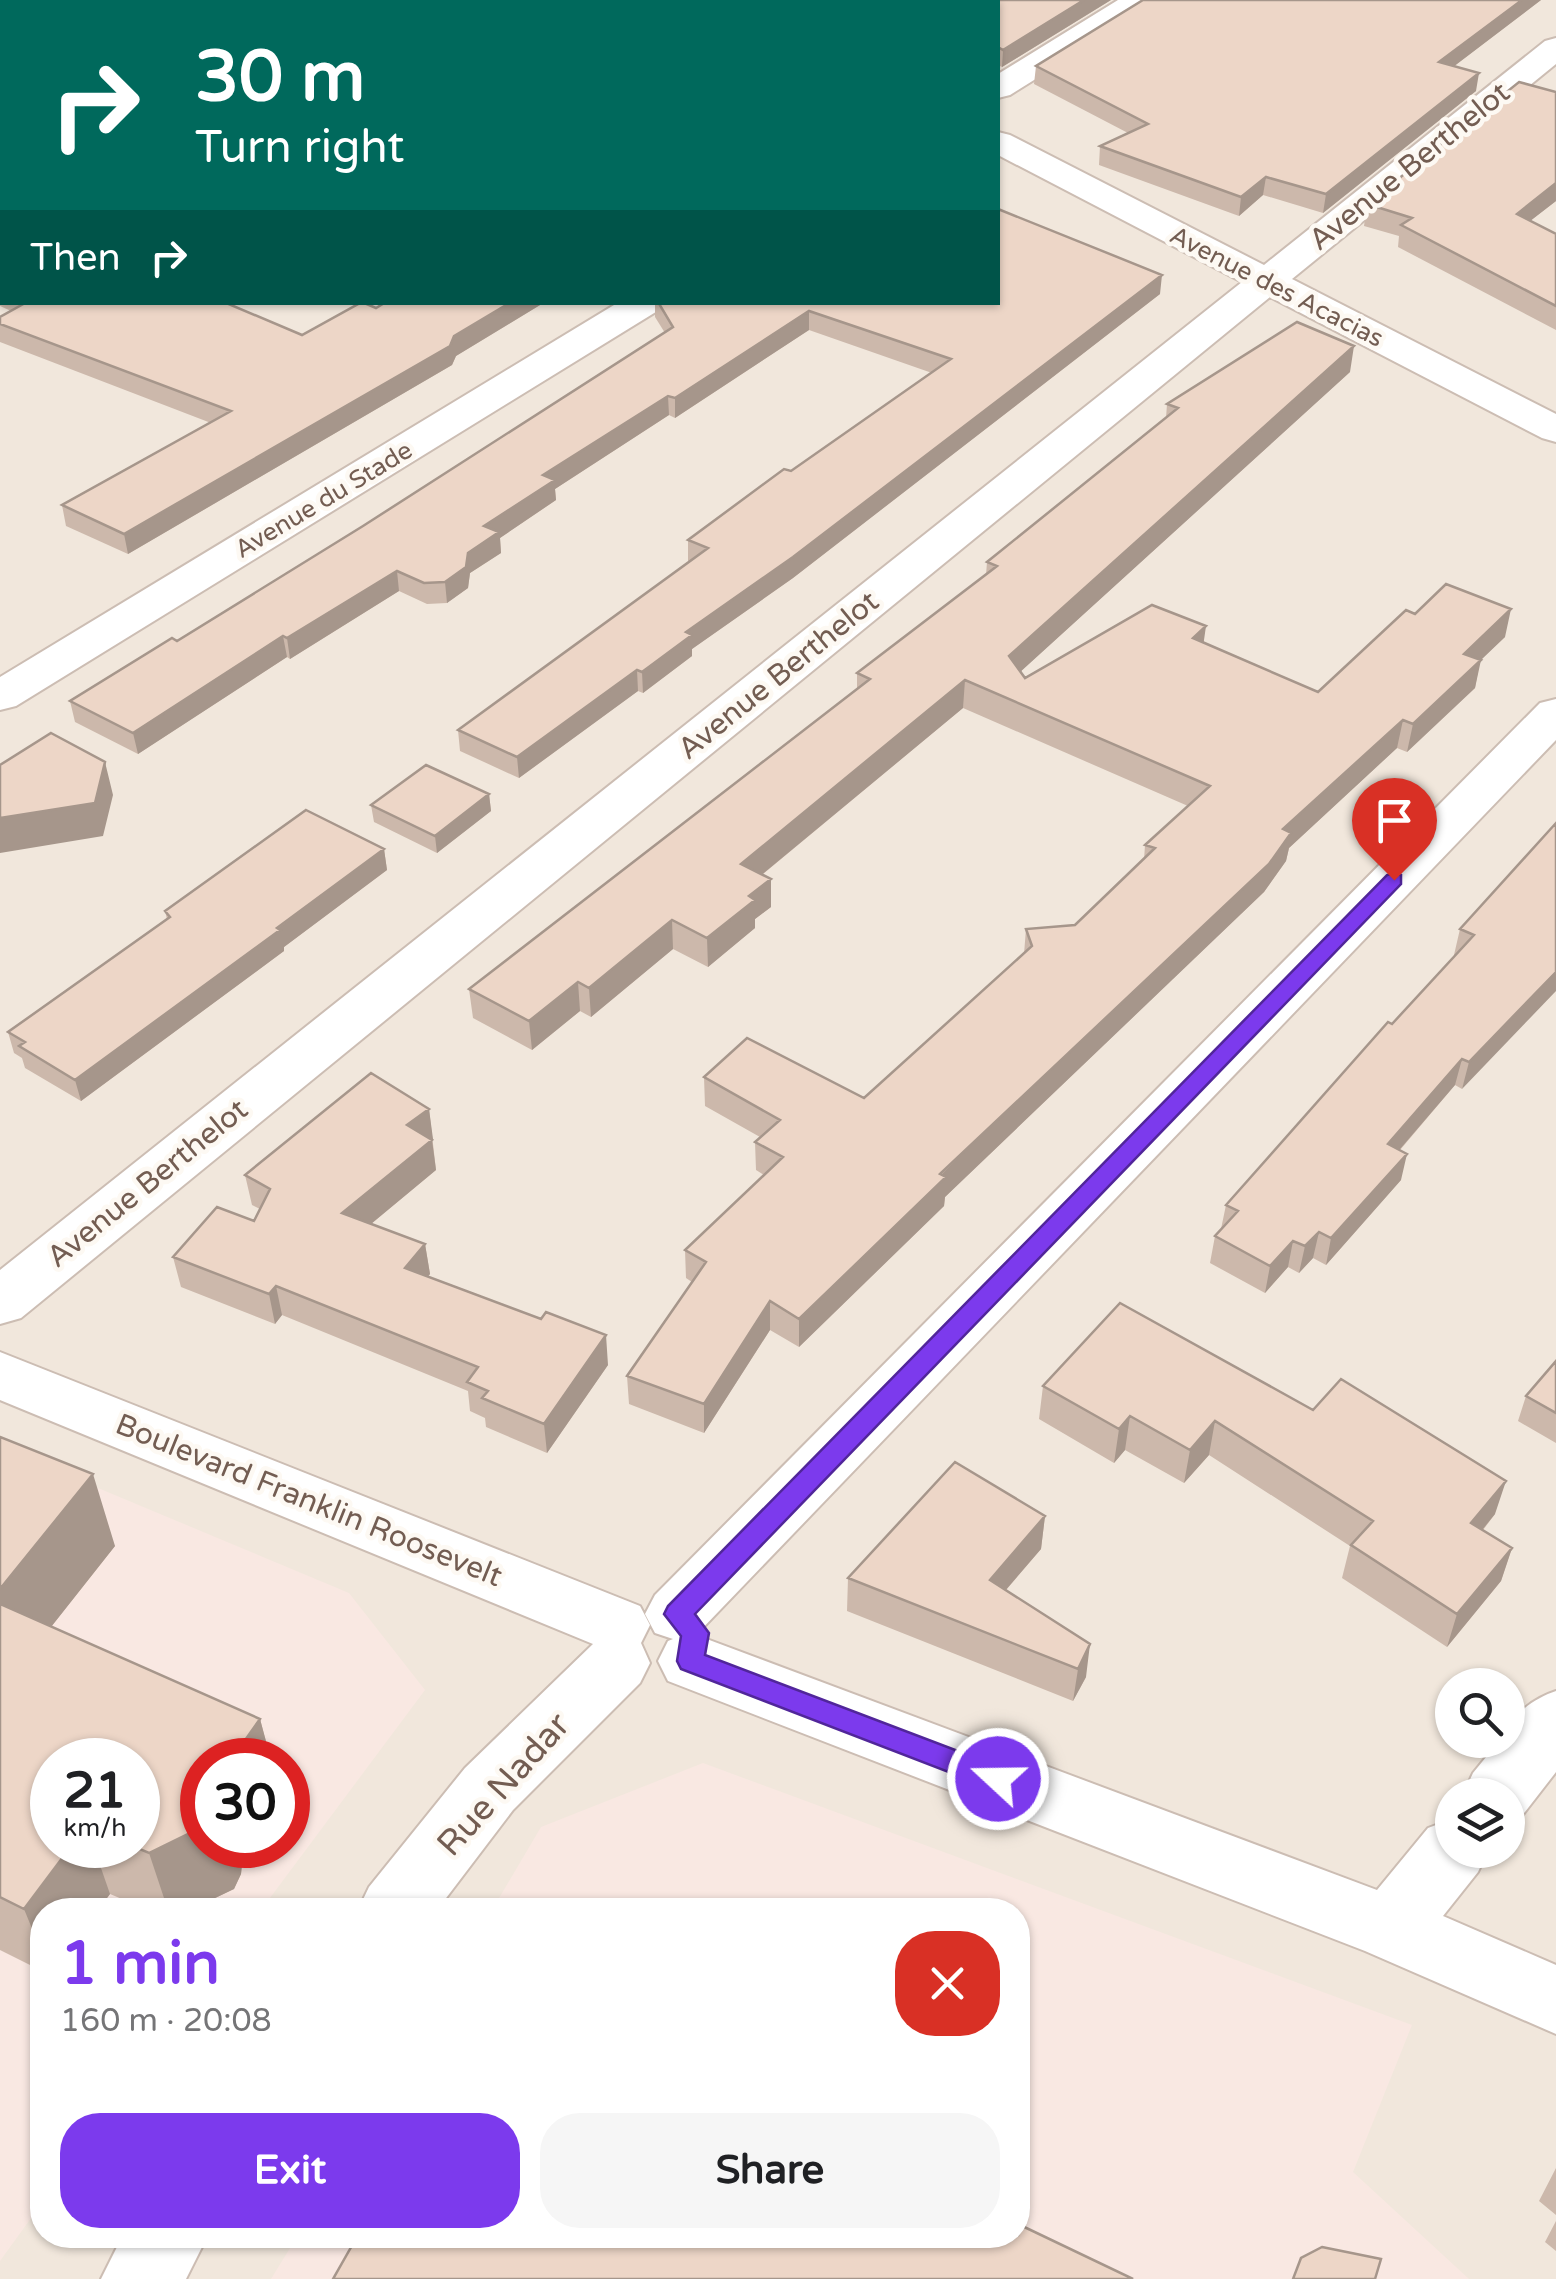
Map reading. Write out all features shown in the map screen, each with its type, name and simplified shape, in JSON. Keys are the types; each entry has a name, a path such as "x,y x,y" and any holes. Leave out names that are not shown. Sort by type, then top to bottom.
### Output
{"street":[{"path":"1000,87 1140,0"},
{"name":"Avenue Berthelot","path":"0,1302 1556,48"},
{"name":"Avenue des Acacias","path":"1000,143 1556,430"},
{"name":"Avenue du Stade","path":"0,696 641,305"},
{"name":"Rue Nadar","path":"403,1898 489,1789 651,1641 1556,713"},
{"name":"Boulevard Franklin Roosevelt","path":"0,1375 651,1641 1390,1928 1556,2000"},
{"path":"1510,1778 1556,1720"},
{"path":"1390,1928 1438,1868"},
{"path":"141,2279 161,2248"}],"shaded area":[{"path":"1000,0 1556,0 1556,2279 0,2279 0,305 1000,305"},
{"path":"0,1447 349,1593 425,1690 310,1844 310,1738 180,1738 180,1868 292,1868 270,1898 30,1898 30,2220 0,2261"},
{"path":"703,1763 1412,2025 1353,2172 1469,2279 271,2279 290,2248 1030,2248 1030,1898 499,1898 541,1827"}],"building":[{"path":"1000,0 1084,0 1003,50"},
{"path":"1143,0 1522,0 1439,62 1479,73 1326,194 1266,177 1241,197 1100,146 1148,124 1036,66"},
{"path":"1519,82 1556,92 1556,183 1517,214 1556,234 1556,306 1401,225 1412,218 1367,204"},
{"path":"1000,210 1162,275 793,557 686,632 692,635 517,757 458,730 708,548 688,540 784,469 791,471 951,359 809,311 675,398 668,396 543,475 555,480 484,526 499,532 468,553 466,567 445,582 424,583 397,571 287,638 283,636 133,733 70,701 172,638 177,641 363,526 673,327 660,305 1000,305"},
{"path":"22,305 231,305 302,335 357,305 506,305 454,336 450,346 124,534 62,505 231,411 0,324 0,317"},
{"path":"1297,322 1354,346 1009,656 1025,678 1152,605 1206,626 1193,638 1318,692 1406,610 1415,614 1446,584 1511,609 1464,654 1481,660 1413,724 1403,720 1283,829 1291,833 1269,864 940,1174 946,1177 799,1319 770,1301 704,1404 627,1376 706,1262 685,1250 783,1157 755,1142 780,1120 704,1077 747,1038 864,1098 1032,946 1026,929 1075,925 1155,848 1145,845 1210,786 965,680 741,864 771,879 749,896 755,900 707,938 672,920 589,988 578,982 529,1021 469,989 870,679 857,673 997,566 987,562 1178,408 1167,404"},
{"path":"51,733 105,762 95,803 0,818 0,765"},
{"path":"426,765 489,794 435,836 371,805"},
{"path":"306,810 384,849 75,1080 19,1046 25,1042 8,1032 170,917 165,911"},
{"path":"1556,823 1556,972 1469,1062 1462,1059 1388,1144 1407,1154 1331,1238 1319,1232 1305,1246 1293,1241 1270,1266 1215,1236 1238,1211 1226,1205 1388,1022 1392,1024 1474,935 1460,929"},
{"path":"371,1073 429,1109 407,1125 432,1140 342,1213 425,1244 405,1268 541,1319 546,1312 606,1335 544,1424 482,1398 488,1391 467,1382 478,1367 276,1286 269,1294 173,1257 217,1207 254,1221 270,1189 245,1175"},
{"path":"1120,1303 1313,1410 1341,1379 1506,1481 1471,1523 1512,1548 1457,1614 1351,1545 1373,1521 1215,1421 1190,1450 1130,1416 1119,1429 1043,1386"},
{"path":"1556,1361 1556,1413 1526,1396"},
{"path":"0,1437 93,1474 0,1589"},
{"path":"955,1462 1045,1516 990,1580 1090,1644 1078,1669 848,1578"},
{"path":"0,1604 260,1719 247,1738 180,1738 180,1838 160,1848 160,1738 30,1738 30,1868 55,1868 24,1909 0,1897"},
{"path":"1030,2230 1133,2279 333,2279 351,2248 1030,2248"},
{"path":"1322,2247 1381,2259 1375,2279 1293,2279 1301,2258"}],"route":[{"path":"998,1779 690,1661 696,1645 695,1633 678,1614 1394,880"}]}
